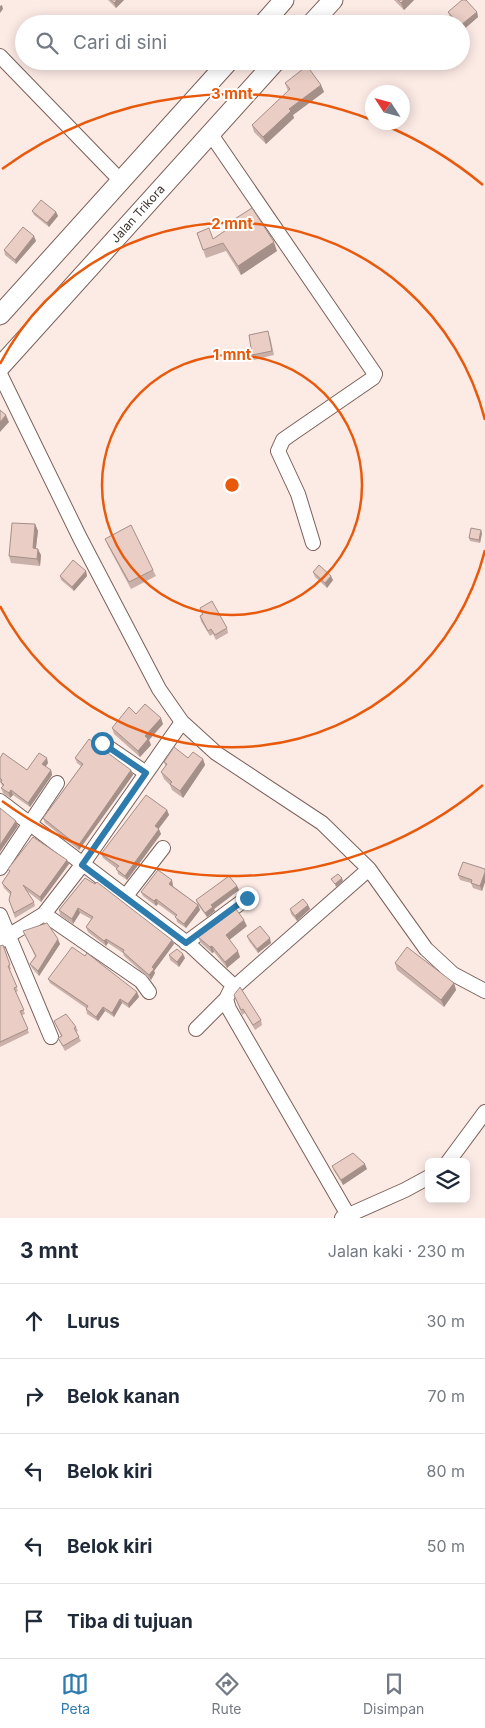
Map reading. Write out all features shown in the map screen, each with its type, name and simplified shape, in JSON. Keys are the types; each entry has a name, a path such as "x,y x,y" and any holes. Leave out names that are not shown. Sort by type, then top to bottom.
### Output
{"main road":[{"path":"271,15 284,0"},
{"path":"319,15 333,0"},
{"path":"0,315 221,70"},
{"name":"Jalan Trikora","path":"0,367 268,70"}],"street":[{"path":"0,56 120,180"},
{"path":"210,133 375,374 373,378 290,435 280,445 278,451 298,494 313,542"},
{"path":"0,374 80,538 159,689 182,722 216,753 322,823 369,869 426,949 453,974 485,991"},
{"path":"4,938 44,914 82,865 182,722"},
{"path":"102,743 146,773"},
{"path":"0,868 28,823 57,783"},
{"path":"0,801 186,943 235,987"},
{"path":"125,897 163,848"},
{"path":"196,1029 226,999 226,995 369,869"},
{"path":"186,943 247,898"},
{"path":"44,914 141,981 149,992"},
{"path":"0,916 4,938 51,1037"},
{"path":"226,999 229,1009 351,1216 425,1179"},
{"path":"451,1158 485,1112"}],"building":[{"path":"462,0 466,0 477,12 470,18 470,15 451,15 448,12"},
{"path":"302,70 310,70 321,85 289,109 291,111 263,137 252,125 290,89 285,83"},
{"path":"41,200 56,212 47,223 32,211"},
{"path":"252,208 274,242 238,266 223,243 203,250 197,233 209,228 213,239 235,224 233,220"},
{"path":"23,227 34,236 15,260 4,250"},
{"path":"268,331 272,351 252,355 249,335"},
{"path":"0,410 6,415 0,422"},
{"path":"12,523 35,524 33,548 38,549 37,559 9,556"},
{"path":"131,525 153,570 129,582 105,539"},
{"path":"471,528 481,530 479,540 469,538"},
{"path":"73,560 86,571 72,587 60,576"},
{"path":"319,565 331,576 325,583 313,572"},
{"path":"212,601 227,628 215,635 211,629 208,631 200,616 203,614 200,608"},
{"path":"145,704 161,718 145,736 148,739 138,751 112,728 129,707 136,714"},
{"path":"89,739 131,770 78,846 43,818 83,764 75,758"},
{"path":"174,747 188,758 193,752 203,759 180,791 170,784 172,782 161,772 167,764 164,762"},
{"path":"3,753 27,770 39,753 47,758 42,764 51,770 28,803 11,790 9,793 1,788 4,785 0,778 0,758"},
{"path":"146,795 167,810 155,826 159,829 125,876 116,869 119,866 101,854"},
{"path":"0,808 16,821 0,845"},
{"path":"33,837 67,860 40,897 23,885 34,902 14,913 9,900 11,892 2,883 10,871 8,869"},
{"path":"463,862 485,869 480,886 471,883 472,880 458,875"},
{"path":"158,870 172,880 169,884 198,905 184,924 175,917 177,915 156,899 154,901 141,892"},
{"path":"338,874 342,878 335,884 331,879"},
{"path":"229,876 237,886 211,905 213,907 205,913 196,900"},
{"path":"85,878 95,884 97,882 172,940 152,967 154,969 149,975 123,952 124,950 106,939 104,941 86,927 93,917 78,908 72,919 59,910"},
{"path":"303,899 308,905 295,916 290,909"},
{"path":"236,909 244,920 226,935 238,951 225,962 212,946 210,947 198,937"},
{"path":"47,923 58,939 38,971 30,964 36,956 23,931"},
{"path":"260,926 270,938 257,949 247,936"},
{"path":"3,945 10,965 8,966 17,987 14,988 24,1010 20,1011 28,1029 0,1042 0,946"},
{"path":"72,947 85,956 87,953 137,992 128,1004 120,999 112,1013 103,1007 96,1017 86,1009 88,1006 48,979"},
{"path":"407,947 454,983 441,1000 395,963"},
{"path":"177,949 183,954 177,962 169,955"},
{"path":"240,987 261,1020 253,1025 243,1009 241,1010 234,995"},
{"path":"66,1014 76,1027 74,1028 79,1037 63,1046 58,1038 62,1036 54,1021"},
{"path":"353,1153 365,1164 341,1180 332,1166"}],"route":[{"path":"102,743 146,773 82,865 186,943 247,898"}]}
